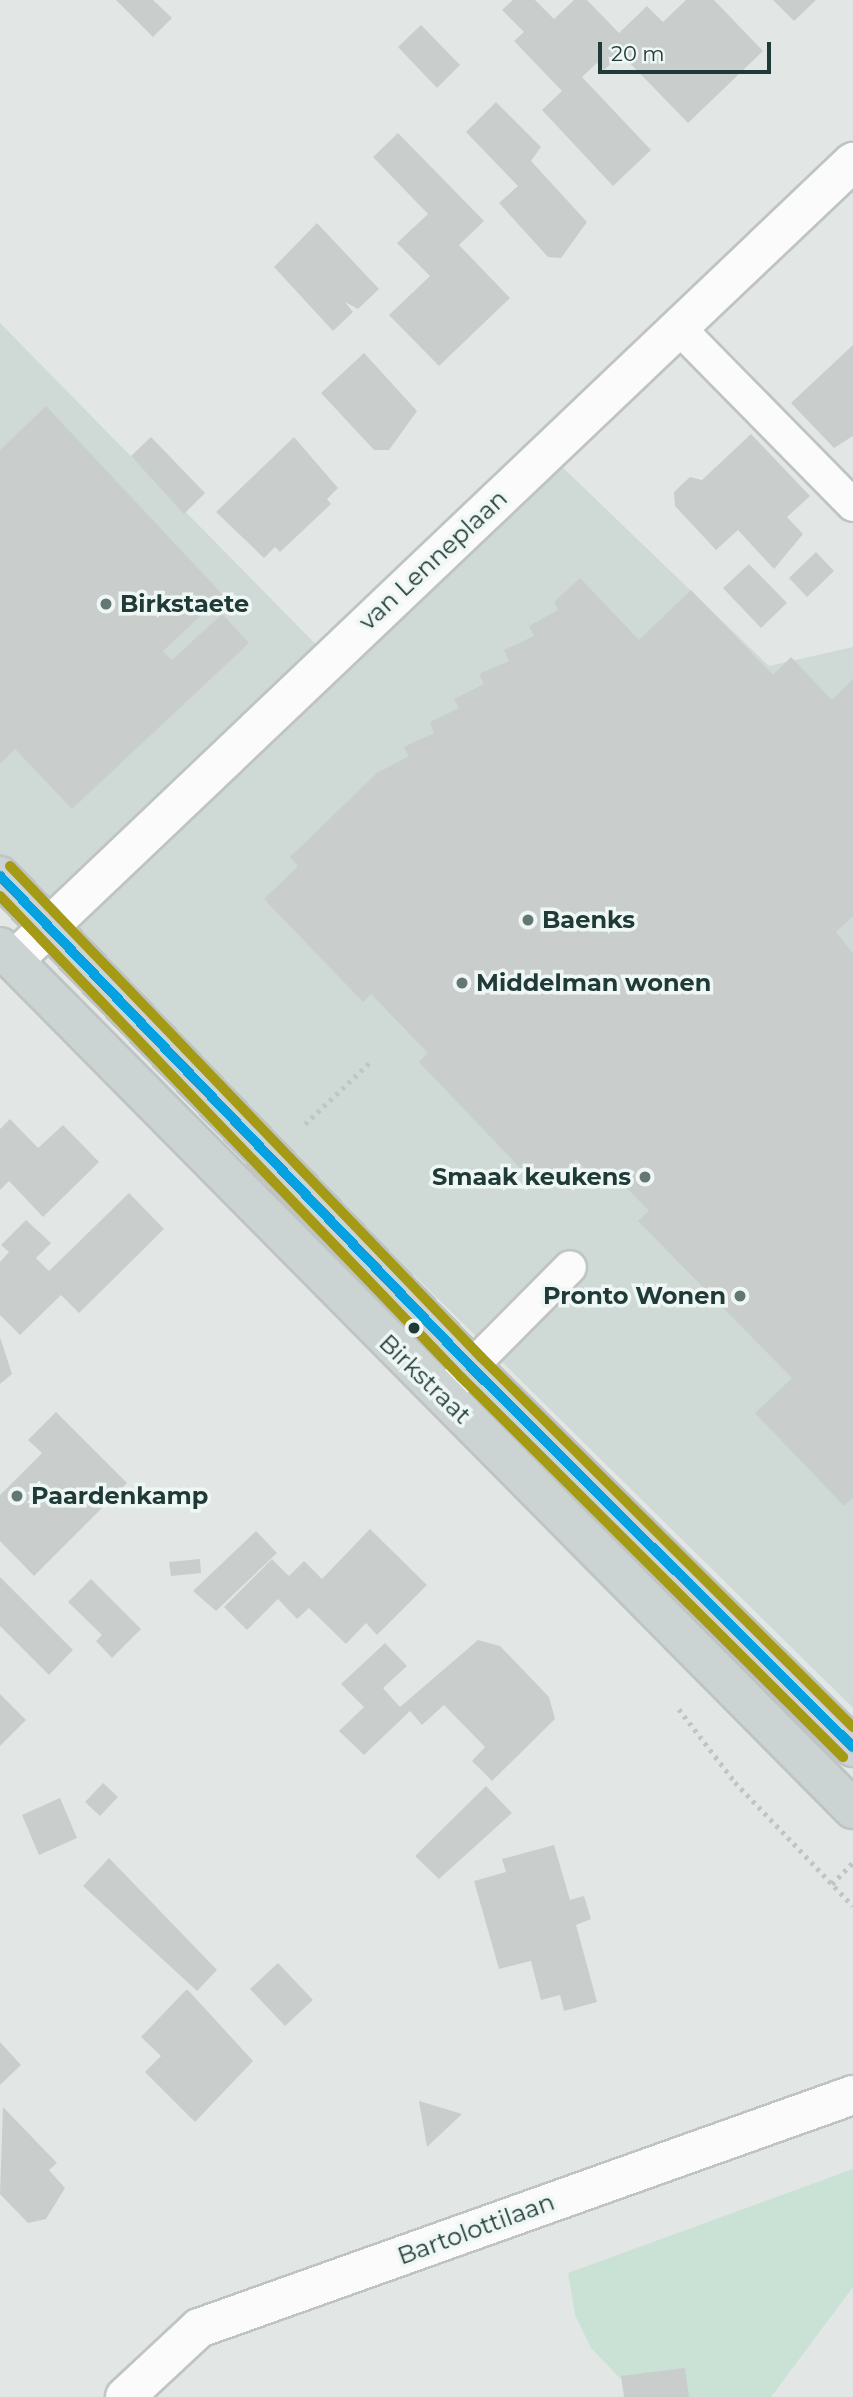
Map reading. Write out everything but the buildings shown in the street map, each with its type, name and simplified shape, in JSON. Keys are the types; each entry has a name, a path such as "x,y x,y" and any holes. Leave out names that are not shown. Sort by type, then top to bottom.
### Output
{"main road":[{"name":"Birkstraat","path":"0,876 50,925 471,1367 853,1747"},
{"name":"Birkstraat","path":"7,953 853,1810"}],"street":[{"name":"van Lenneplaan","path":"7,953 50,925 853,162"},
{"name":"Bartolottilaan","path":"125,2397 199,2328 851,2093"}],"lane":[{"path":"679,328 853,505"},
{"path":"443,1395 570,1267"}],"path":[{"path":"299,1130 370,1062"},
{"path":"832,1884 853,1862"}],"shaded area":[{"path":"0,323 337,666 555,460 769,666 853,647 853,1708 0,867"}],"green space":[{"path":"853,2169 853,2287 771,2397 638,2397 591,2348 575,2315 568,2273"}],"transit line":[{"path":"10,866 481,1357 853,1727"},
{"path":"0,876 471,1367 853,1747"},
{"path":"0,896 461,1377 843,1757"}],"place":[{"name":"Birkstaete","path":"106,604"},
{"name":"Baenks","path":"528,920"},
{"name":"Middelman wonen","path":"462,983"},
{"name":"Smaak keukens","path":"645,1177"},
{"name":"Pronto Wonen","path":"740,1296"},
{"name":"Paardenkamp","path":"17,1496"}]}
